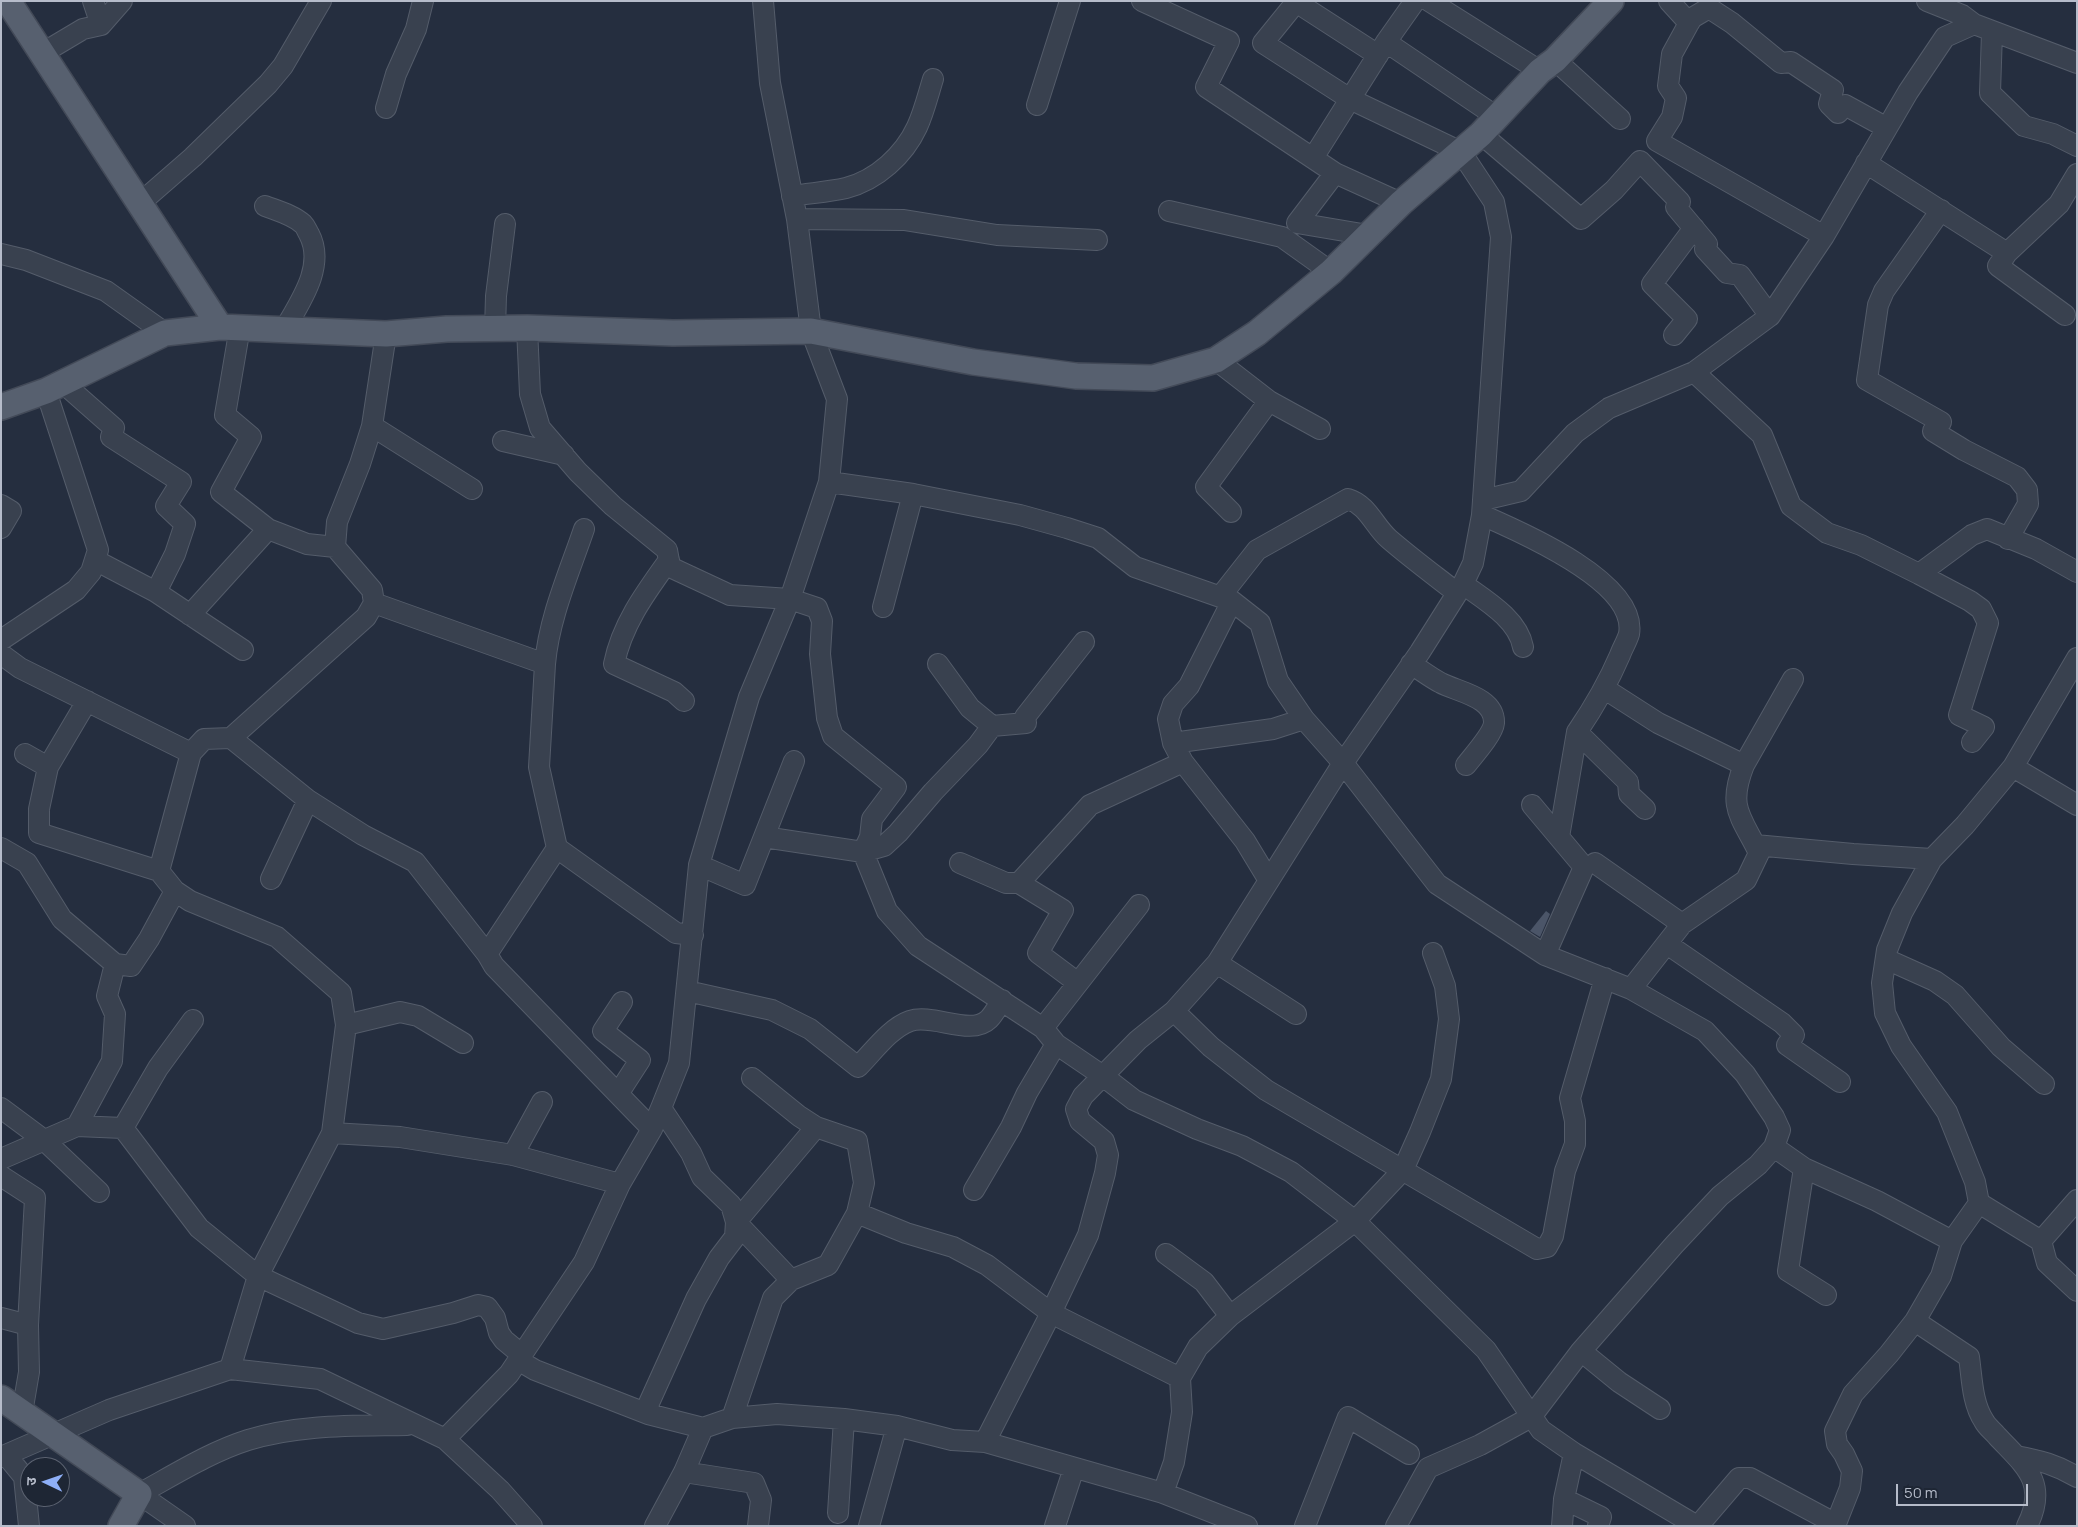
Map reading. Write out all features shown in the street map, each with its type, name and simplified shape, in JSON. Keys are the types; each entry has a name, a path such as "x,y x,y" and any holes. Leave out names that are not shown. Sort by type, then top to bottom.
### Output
{"main road":[{"path":"8,1 139,204 230,327"},
{"path":"1,407 54,387 165,333 230,327 386,334 447,329 526,328 673,333 811,331 973,362 1076,376 1153,378 1216,360 1257,332 1331,272 1401,203 1461,152 1489,125 1611,1"},
{"path":"1,1398 139,1494 121,1526"}],"street":[{"path":"92,1 101,25"},
{"path":"41,54 83,29 101,25 122,1"},
{"path":"139,204 193,157 268,84 283,66 322,1"},
{"path":"386,108 396,74 416,28 424,1"},
{"path":"445,1439 509,1374 584,1262 620,1184 652,1129 661,1108 679,1063 699,865 749,697 790,599 829,482 837,398 811,331 797,219 770,83 763,1"},
{"path":"1037,105 1070,1"},
{"path":"1142,1 1229,42 1206,87 1335,173 1401,203"},
{"path":"985,1442 1051,1313 1088,1235 1105,1173 1108,1154 1104,1142 1080,1121 1076,1109 1083,1096 1138,1040 1174,1011 1217,963 1343,762 1411,664 1460,588 1473,563 1482,508 1501,238 1494,202 1461,152 1350,99 1263,43 1297,1 1382,49 1489,125 1581,219 1614,190 1640,161 1680,202 1676,207 1707,244 1705,249 1727,273 1740,275 1770,316"},
{"path":"1313,158 1382,49 1415,1"},
{"path":"1429,1 1548,65 1620,119"},
{"path":"1669,1 1689,23"},
{"path":"1927,1 1962,15 1974,24 1992,32 2077,64"},
{"path":"1824,236 1657,141 1672,117 1676,98 1668,86 1672,54 1689,23 1692,18 1709,8 1732,23 1781,63 1791,62 1833,90 1828,104 1838,114 1845,105 1887,128"},
{"path":"1482,508 1521,491 1575,433 1609,408 1694,372 1770,316 1824,236 1887,128 1944,37 1974,24"},
{"path":"1992,32 1990,93 2024,126 2053,134 2077,146"},
{"path":"792,196 847,188 870,178 889,165 906,146 917,127 933,79"},
{"path":"1866,163 2007,253"},
{"path":"1335,173 1297,223 1368,235"},
{"path":"2065,315 1998,266 2007,253 2059,204 2077,174"},
{"path":"265,206 290,216 304,225 314,243 315,261 307,290 284,330"},
{"path":"1941,210 1904,261 1881,298 1878,305 1867,380 1941,422 1933,431 1964,450 2017,477 2027,490 2028,504 2008,540"},
{"path":"1169,211 1282,237 1331,272"},
{"path":"797,219 904,220 997,235 1097,240"},
{"path":"496,329 496,296 505,224"},
{"path":"1674,335 1687,319 1652,284 1694,228"},
{"path":"1,254 26,260 106,291 165,333"},
{"path":"159,871 191,754 204,739 231,738 366,617 374,603 372,590 335,547 307,544 268,529 222,492 251,437 225,415 230,327"},
{"path":"526,328 530,394 540,428 613,506 667,550 670,567 730,595 790,599 817,608 822,621 820,654 827,718 833,736 896,787 872,818 870,837 863,852 887,911 918,946 1043,1028 1056,1044 1134,1100 1197,1129 1242,1146 1291,1172 1355,1221 1486,1350 1541,1430 1574,1453 1697,1526 1739,1478 1750,1478 1836,1525 1850,1488 1852,1471 1837,1444 1835,1431 1853,1394 1889,1354 1915,1321 1941,1276 1952,1241 1979,1203 1975,1182 1948,1112 1901,1046 1885,1013 1882,984 1887,950 1902,913 1932,859 1965,825 2013,767 2077,658"},
{"path":"335,547 338,522 372,426 386,334"},
{"path":"1216,360 1269,401 1320,429"},
{"path":"1694,372 1762,436 1791,506 1827,533 1860,545 1919,574 1970,601 1981,609 1988,623 1960,715 1984,727 1972,742"},
{"path":"1,640 76,590 91,572 98,550 54,387"},
{"path":"54,387 114,428 111,437 181,482 166,506 185,524 175,554 156,592"},
{"path":"1231,512 1206,487 1269,401"},
{"path":"372,426 472,489"},
{"path":"503,441 564,455"},
{"path":"829,482 913,494 1020,516 1098,538 1135,567 1226,599 1260,623 1278,681 1304,719 1343,762 1437,884 1545,955 1631,990 1705,1031 1745,1074 1774,1117 1780,1130 1774,1147 1758,1165 1714,1203 1581,1351 1531,1417 1480,1446 1428,1468 1396,1526"},
{"path":"883,607 913,494"},
{"path":"1268,879 1245,841 1183,762 1173,743 1168,718 1173,704 1189,686 1226,599 1257,550 1348,499 1357,502 1387,537 1504,616 1522,638 1523,647"},
{"path":"1,505 11,511 1,528"},
{"path":"1482,508 1511,527 1572,558 1597,578 1616,597 1628,614 1629,634 1605,689 1577,732 1559,838"},
{"path":"190,615 268,529"},
{"path":"584,529 552,620 545,664 539,767 557,848 676,933 693,935"},
{"path":"1919,574 1972,535 1986,530 2008,540 2036,549 2077,572"},
{"path":"95,560 156,592 243,650"},
{"path":"669,560 646,592 626,626 618,643 614,664 674,692 684,700"},
{"path":"374,603 545,664"},
{"path":"938,664 970,708 992,726 1026,723 1025,717 1084,642"},
{"path":"1,654 20,668 191,754"},
{"path":"1411,664 1440,683 1473,696 1486,705 1493,715 1494,725 1466,765"},
{"path":"1631,990 1682,924 1746,880 1760,853 1736,810 1737,787 1744,765 1793,679"},
{"path":"1605,689 1658,723 1744,765"},
{"path":"27,864 39,833 39,809 48,767 87,701"},
{"path":"1173,743 1273,728 1304,719"},
{"path":"764,837 863,852 884,846 978,746 992,726"},
{"path":"1577,732 1628,782 1629,794 1645,809"},
{"path":"231,738 308,800 363,835 415,862 488,954 494,966 652,1129"},
{"path":"25,754 48,767"},
{"path":"699,865 745,885 794,761"},
{"path":"1019,883 1090,805 1183,762"},
{"path":"2013,767 2077,805"},
{"path":"271,879 308,800"},
{"path":"1532,805 1584,867 1545,955"},
{"path":"39,833 159,871 175,891 190,901 277,937 341,993 346,1024 332,1133 258,1276 230,1370"},
{"path":"1755,845 1932,859"},
{"path":"1,848 27,864 62,919 115,964 131,966 149,939 175,891"},
{"path":"488,954 557,848"},
{"path":"960,863 1006,883 1019,883 1063,910 1038,953 1078,983"},
{"path":"1595,864 1682,924"},
{"path":"1043,1028 1139,905"},
{"path":"1667,944 1782,1023 1794,1035 1788,1045 1840,1082"},
{"path":"1163,1493 1174,1462 1182,1412 1180,1378 1198,1348 1230,1316 1355,1221 1402,1170 1420,1132 1441,1079 1449,1020 1445,986 1433,953"},
{"path":"1886,959 1935,981 1955,995 2001,1047 2044,1084"},
{"path":"1217,963 1296,1014"},
{"path":"77,1126 112,1061 115,1014 107,996 115,964"},
{"path":"1174,1011 1211,1047 1266,1090 1537,1249 1547,1247 1553,1236 1565,1171 1575,1144 1575,1121 1570,1098 1605,978"},
{"path":"687,991 772,1010 810,1029 858,1067 897,1028 912,1020 940,1020 961,1026 980,1026 989,1019 1002,1000"},
{"path":"618,1094 640,1060 603,1031 622,1002"},
{"path":"346,1024 400,1012 418,1016 463,1044"},
{"path":"123,1128 158,1068 193,1020"},
{"path":"974,1190 1012,1127 1027,1093 1056,1044"},
{"path":"732,1418 773,1298 791,1280 828,1265 857,1213 864,1183 857,1141 816,1127 799,1116 752,1078"},
{"path":"513,1155 542,1102"},
{"path":"1,1108 44,1140 99,1192"},
{"path":"648,1414 649,1403 696,1299 719,1258 735,1237 736,1222 731,1205 702,1178 691,1152 661,1108"},
{"path":"1,1159 77,1126 123,1128"},
{"path":"736,1222 816,1127"},
{"path":"123,1128 198,1228 258,1276 358,1323 383,1329 453,1313 478,1305 487,1307 495,1318 499,1333 504,1340 520,1358 535,1370 648,1414 703,1428 732,1418 777,1414 844,1419 897,1426 952,1440 985,1442 1163,1493 1247,1526"},
{"path":"332,1133 400,1137 513,1155 620,1184"},
{"path":"1774,1147 1804,1168 1877,1201 1952,1241"},
{"path":"1804,1168 1788,1271 1826,1295"},
{"path":"1,1176 35,1198 28,1325 29,1372 22,1412"},
{"path":"2042,1241 2077,1200"},
{"path":"1979,1203 2042,1241 2046,1263 2077,1291"},
{"path":"857,1213 906,1233 953,1247 987,1265 1051,1313 1180,1378"},
{"path":"736,1222 791,1280"},
{"path":"1166,1254 1204,1282 1230,1316"},
{"path":"1,1318 28,1325"},
{"path":"1915,1321 1969,1357 1976,1401 1984,1422 2026,1466 2035,1485 2036,1500 2027,1526"},
{"path":"1581,1351 1619,1382 1660,1409"},
{"path":"29,1526 24,1477 4,1456 108,1410 230,1370 320,1380 445,1439 500,1490 532,1526"},
{"path":"1305,1526 1348,1417 1410,1454"},
{"path":"838,1513 844,1419"},
{"path":"185,1526 139,1494 206,1457 248,1440 305,1427 413,1424"},
{"path":"869,1526 897,1426"},
{"path":"655,1526 684,1472 703,1428"},
{"path":"1562,1526 1564,1499 1574,1453"},
{"path":"2016,1456 2042,1460 2077,1477"},
{"path":"1055,1526 1074,1468"},
{"path":"684,1472 754,1483 761,1500 758,1526"},
{"path":"1564,1499 1601,1517 1598,1526"}],"building":[{"path":"1546,911 1550,914 1540,937 1530,931"}]}
